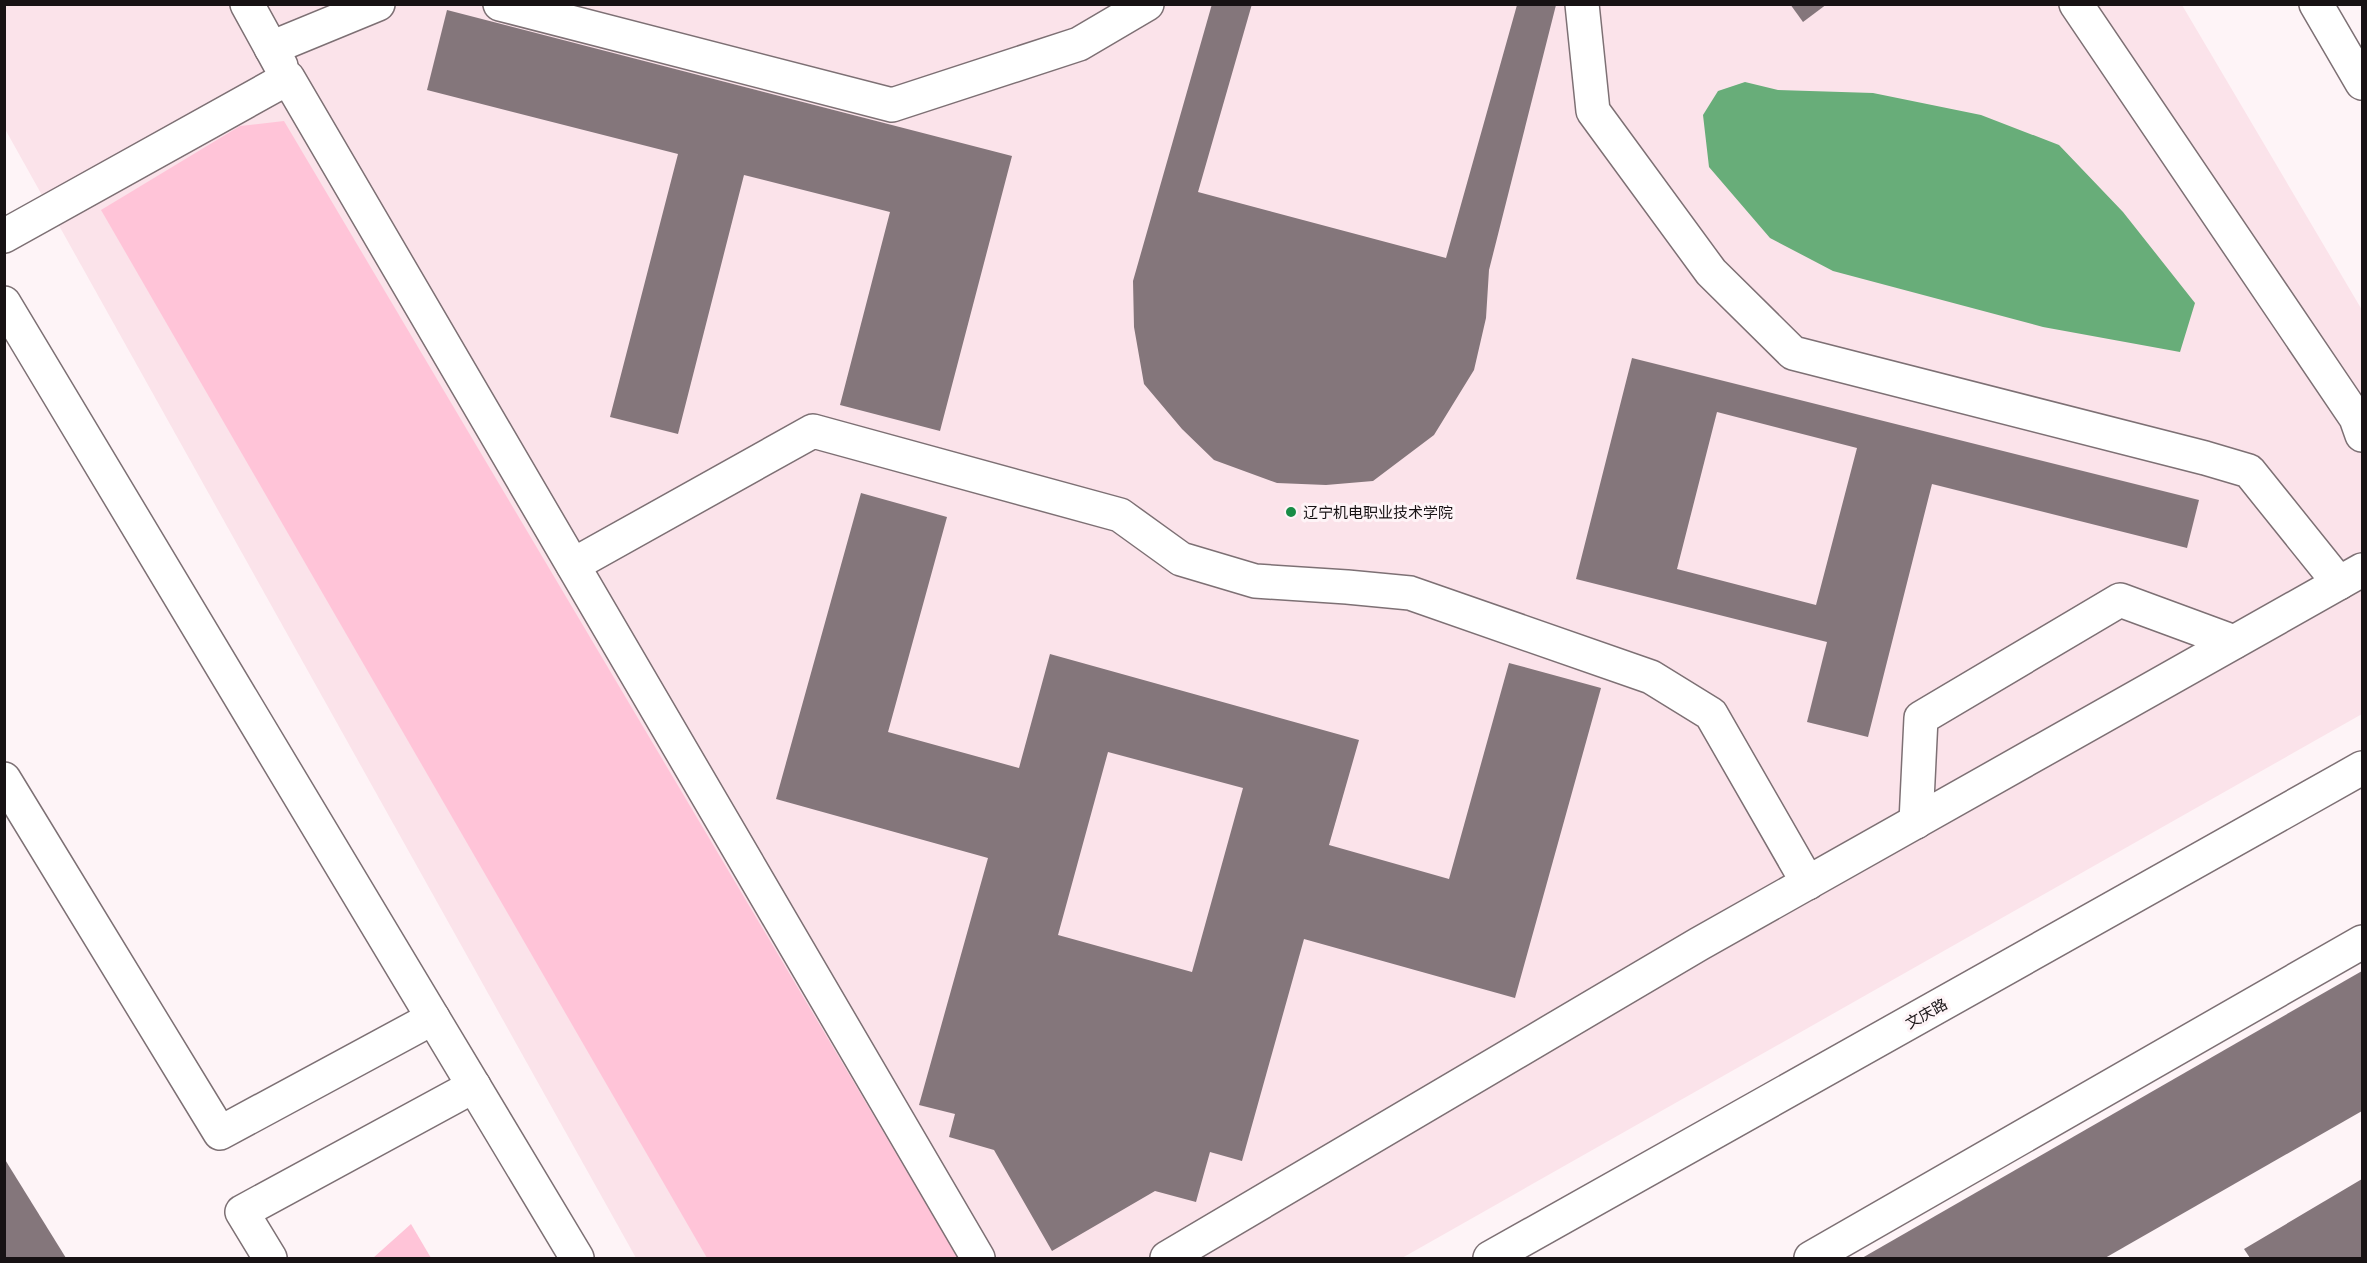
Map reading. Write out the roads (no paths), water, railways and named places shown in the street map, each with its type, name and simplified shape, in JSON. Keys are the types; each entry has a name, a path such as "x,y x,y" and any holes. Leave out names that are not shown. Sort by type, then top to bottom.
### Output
{"street":[{"path":"247,4 288,78 978,1258"},
{"path":"271,48 378,4"},
{"path":"500,4 892,105 1079,44 1147,4"},
{"path":"1167,1258 1689,950 2351,576 2249,471 1793,353 1711,272 1593,111 1582,4"},
{"path":"2076,4 2356,418 2362,435"},
{"path":"2316,4 2362,83"},
{"path":"4,236 288,78"},
{"path":"4,303 577,1258"},
{"path":"573,565 813,431 1120,516 1181,560 1255,581 1410,593 1651,677 1711,714 1808,883"},
{"path":"1916,822 1921,718 2120,600 2234,642"},
{"name":"文庆路","path":"1490,1258 2362,768"},
{"path":"4,779 220,1133 433,1018"},
{"path":"1811,1258 2362,942"},
{"path":"270,1258 242,1212 474,1086"}],"place":[{"name":"辽宁机电职业技术学院","path":"1291,512"}]}
